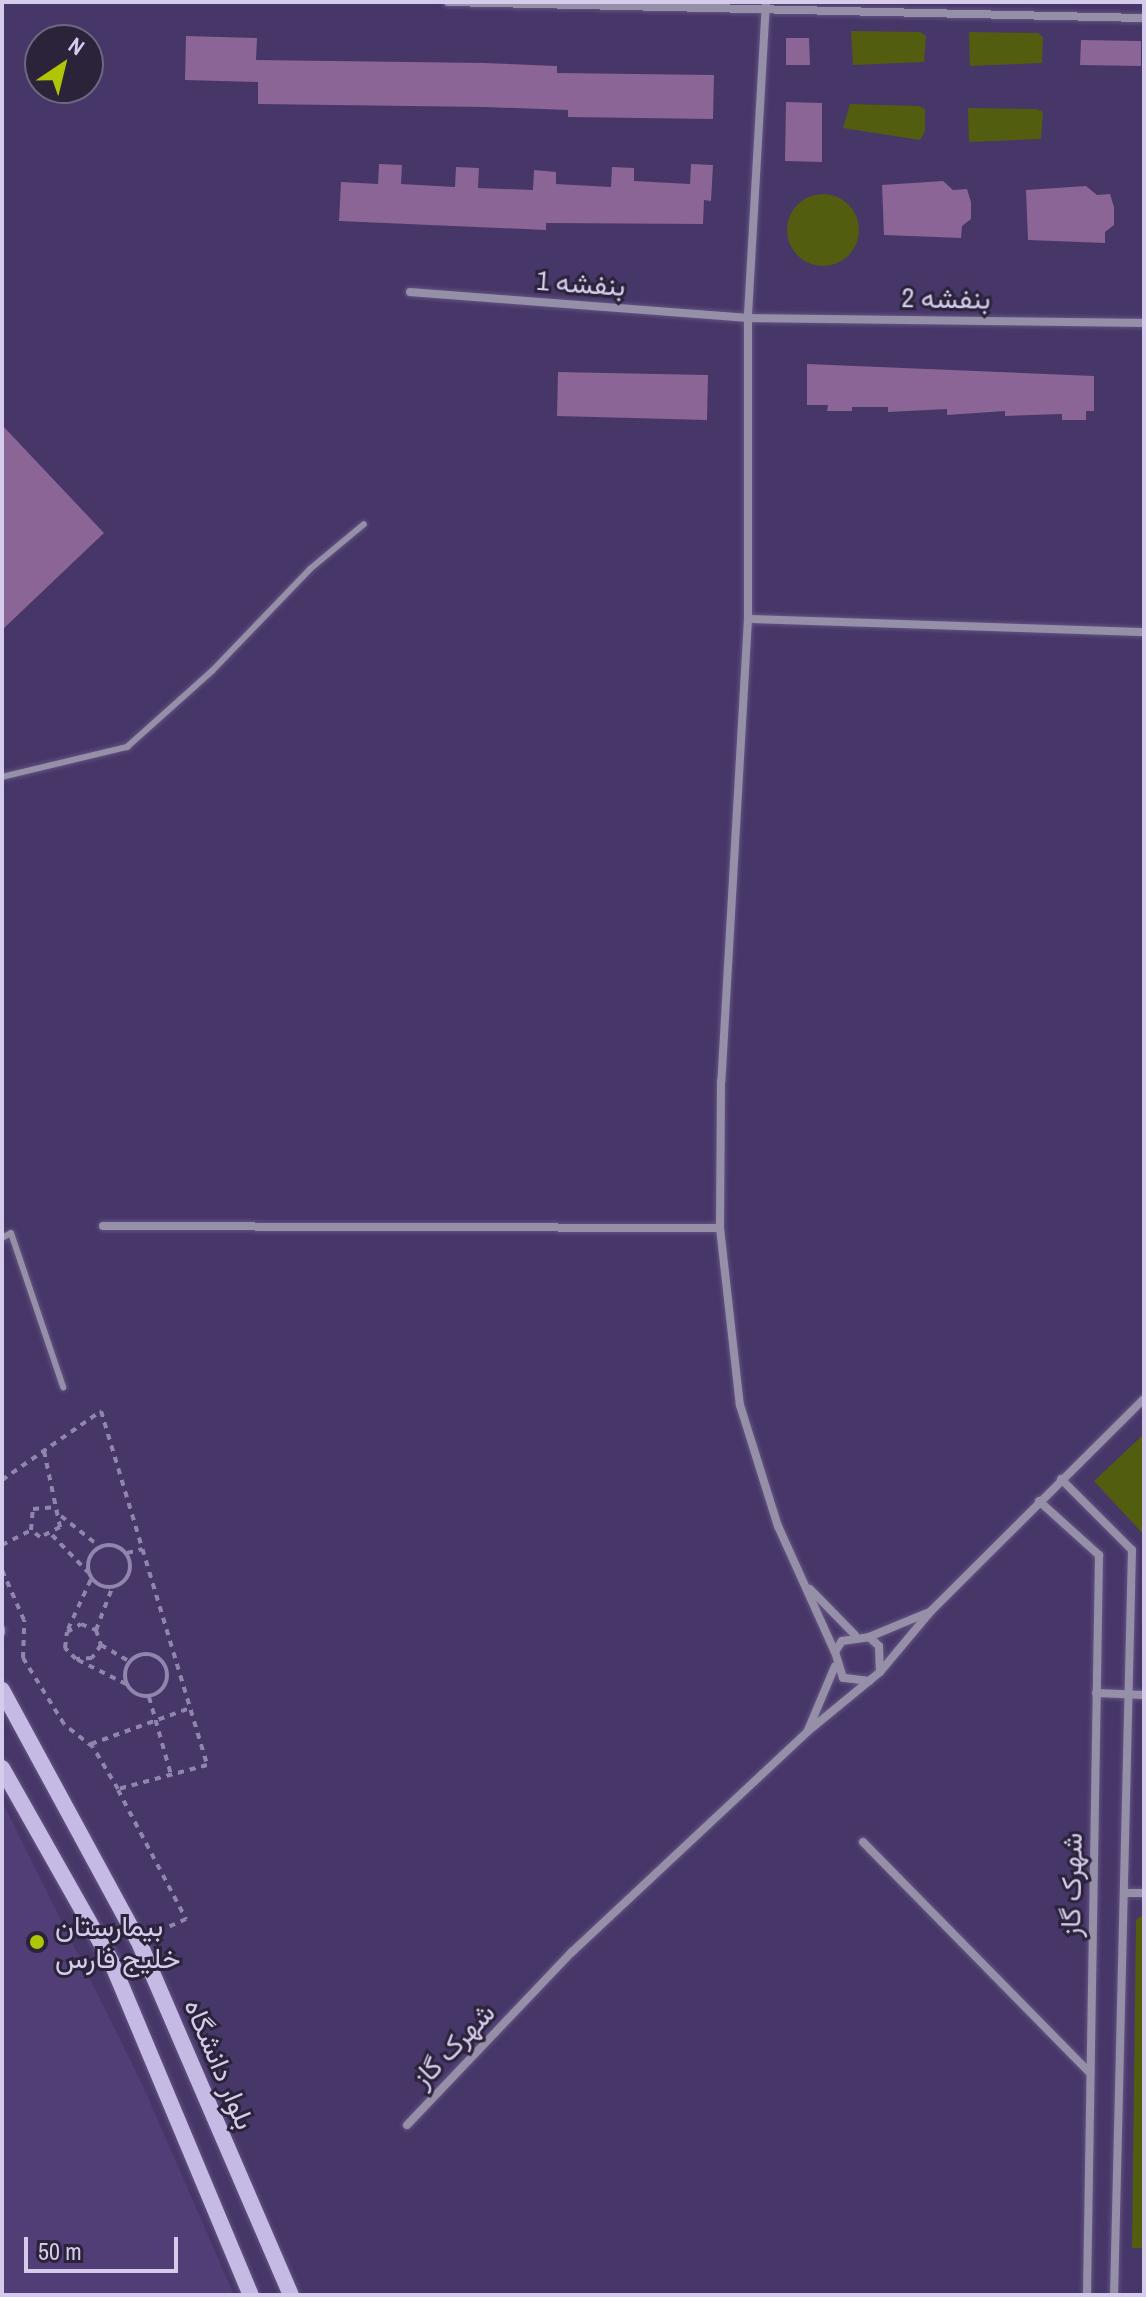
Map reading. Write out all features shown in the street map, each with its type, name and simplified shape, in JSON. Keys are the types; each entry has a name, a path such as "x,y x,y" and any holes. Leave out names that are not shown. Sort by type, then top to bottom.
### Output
{"main road":[{"name":"بلوار دانشگاه","path":"2,1690 138,1940 291,2295"},
{"path":"2,1768 111,1961 251,2295"}],"street":[{"path":"448,2 766,5 1144,18"},
{"path":"766,5 748,318 748,619 721,1081 720,1228 740,1405 778,1526 835,1652 835,1666 808,1731"},
{"name":"بنفشه 1","path":"410,292 748,318"},
{"name":"بنفشه 2","path":"748,318 1144,323"},
{"path":"748,619 1144,632"},
{"path":"103,1226 720,1228"},
{"path":"835,1666 843,1678 869,1681 880,1672 931,1611 1144,1399"},
{"name":"شهرک گاز","path":"1061,1479 1132,1550 1114,2295"},
{"name":"شهرک گاز","path":"1039,1501 1099,1555 1087,2295"},
{"path":"807,1585 855,1635 869,1637 931,1611"},
{"path":"835,1652 855,1635"},
{"path":"869,1637 879,1646 880,1672"},
{"name":"شهرک گاز","path":"407,2125 572,1952 808,1731 869,1681"},
{"path":"1096,1693 1144,1695"},
{"path":"863,1842 1090,2073"},
{"name":"شهرک گاز","path":"1125,1893 1144,1893"}],"lane":[{"path":"2,777 127,747 212,671 310,569 364,524"},
{"path":"2,1238 11,1233 63,1387"}],"path":[{"path":"2,1480 101,1411 207,1765 118,1789"},
{"path":"44,1451 54,1507 99,1546"},
{"path":"31,1530 33,1509 54,1507"},
{"path":"52,1535 61,1516"},
{"path":"31,1530 40,1537 52,1535"},
{"path":"2,1545 31,1530"},
{"path":"52,1535 92,1577 112,1588"},
{"path":"88,1572 89,1557 99,1546 114,1544 127,1553 131,1567 125,1581 112,1588 96,1630 101,1645 129,1661"},
{"path":"127,1553 143,1549"},
{"path":"2,1570 24,1620 23,1658 64,1724 89,1744 118,1789 186,1919 138,1940"},
{"path":"92,1577 67,1632 65,1648 76,1659 128,1685 133,1693 149,1697 164,1689 169,1672 160,1657 144,1653 129,1661"},
{"path":"67,1632 81,1624 96,1630"},
{"path":"76,1659 92,1658 101,1645"},
{"path":"128,1685 129,1661"},
{"path":"169,1672 179,1672"},
{"path":"149,1697 171,1775"},
{"path":"89,1744 190,1708"}],"shaded area":[{"name":"بیمارستان خلیج فارس","path":"2,1801 142,2084 234,2295 2,2295"}],"green space":[{"path":"851,31 920,32 926,36 924,62 853,65"},
{"path":"969,32 1038,33 1043,37 1042,63 970,66"},
{"path":"850,104 919,106 925,109 925,131 920,140 843,128"},
{"path":"968,108 1037,109 1043,112 1041,139 969,142"},
{"path":"823,194 843,200 853,210 859,230 853,250 843,260 823,266 803,260 793,250 787,230 793,210 803,200"},
{"path":"1144,1434 1144,1535 1094,1481"},
{"path":"1144,1914 1144,2248 1132,2248 1136,1920"}],"building":[{"path":"186,36 257,38 256,60 484,63 557,66 557,73 714,75 713,119 568,117 568,110 485,107 258,104 258,82 185,80"},
{"path":"786,38 809,38 810,65 786,65"},
{"path":"1081,40 1141,41 1141,66 1080,65"},
{"path":"786,102 822,103 822,162 785,161"},
{"path":"379,164 402,165 401,184 455,187 456,167 479,168 478,188 533,190 534,170 556,172 556,184 611,187 612,167 634,168 634,181 690,184 691,164 713,165 711,201 704,200 703,224 546,223 546,230 339,221 341,182 378,184"},
{"path":"943,181 953,190 967,189 971,219 962,226 961,238 884,235 882,185"},
{"path":"1086,186 1097,195 1110,194 1114,225 1105,232 1105,243 1028,240 1026,190"},
{"path":"807,364 1094,376 1094,411 1086,411 1086,420 1062,420 1062,414 1005,416 1005,411 947,415 947,409 888,412 888,407 852,407 852,411 827,411 828,405 807,405"},
{"path":"558,372 708,375 707,420 557,416"},
{"path":"2,425 104,533 2,630"}],"place":[{"name":"بیمارستان خلیج فارس","path":"37,1942"}]}
